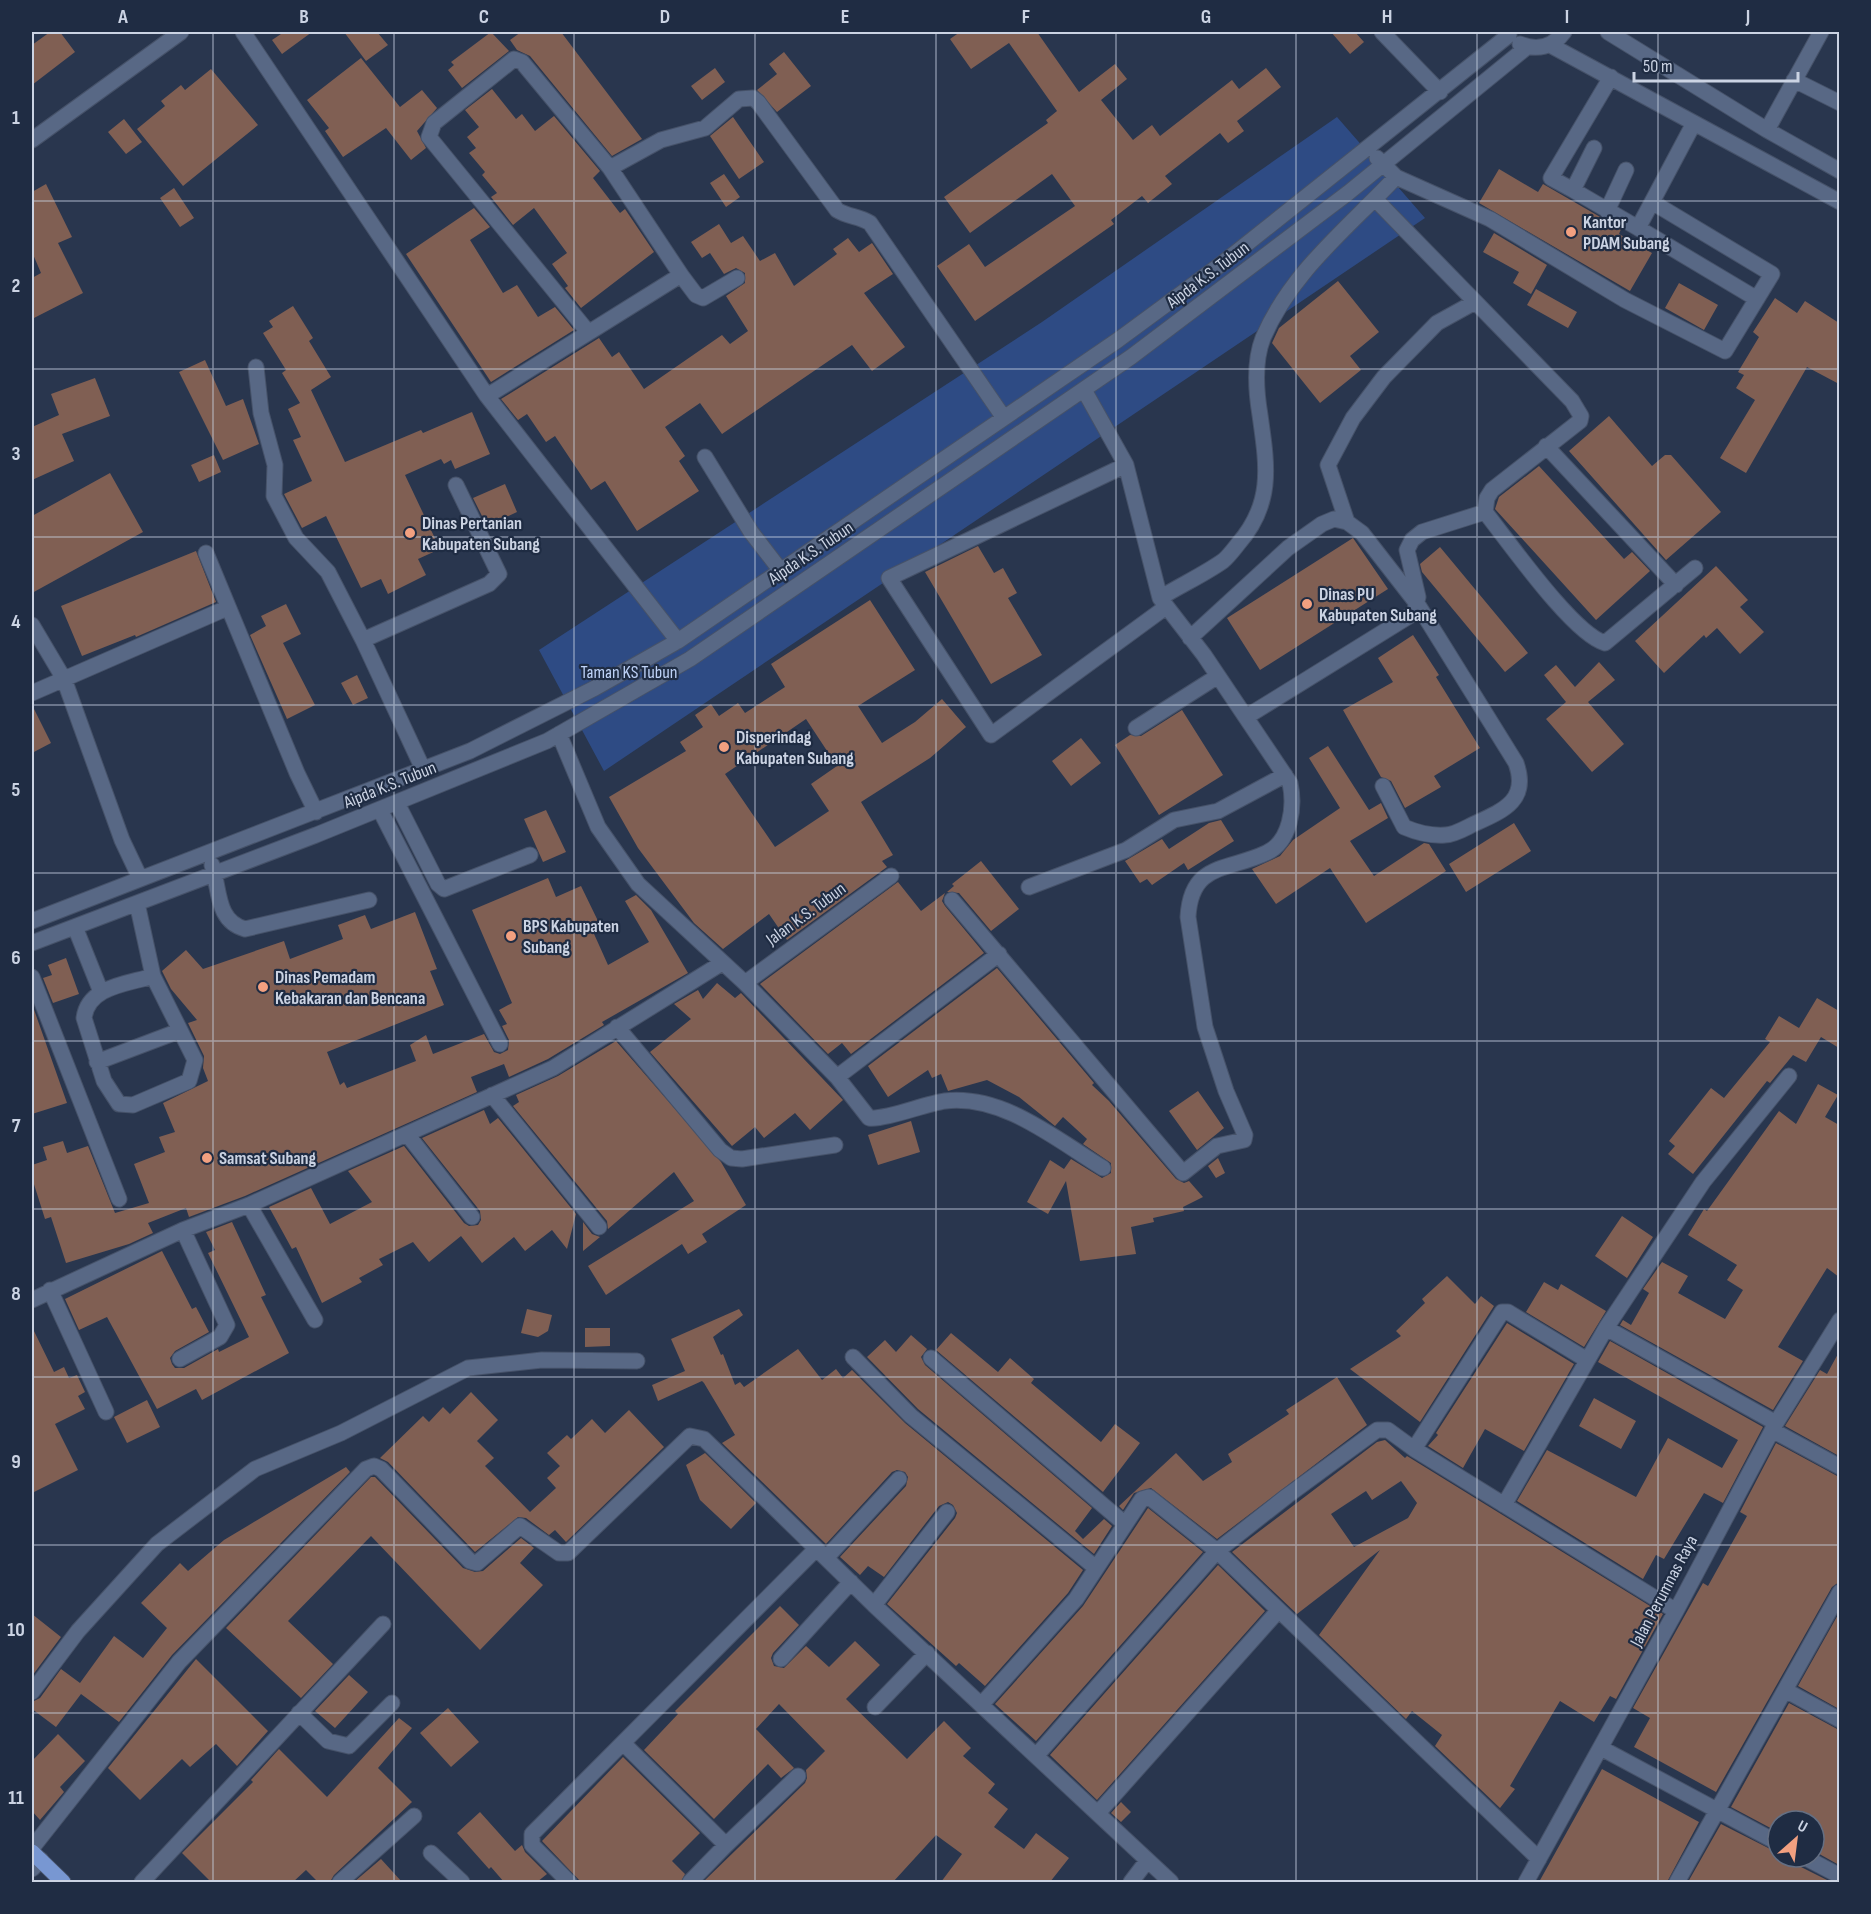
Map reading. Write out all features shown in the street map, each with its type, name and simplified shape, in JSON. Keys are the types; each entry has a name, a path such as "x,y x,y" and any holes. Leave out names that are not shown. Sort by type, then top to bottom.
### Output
{"main road":[{"path":"34,1857 63,1882"}],"street":[{"path":"32,140 181,32"},
{"path":"243,32 486,396 678,641"},
{"path":"1382,32 1440,92"},
{"path":"1508,33 1527,47 1539,48 1550,45 1564,32"},
{"path":"1608,32 1767,130 1839,171"},
{"path":"1767,130 1821,32"},
{"name":"Aipda K.S. Tubun","path":"32,921 316,812 503,735 678,641 1166,305 1369,149 1508,33"},
{"path":"1550,45 1839,202"},
{"name":"Aipda K.S. Tubun","path":"32,943 380,810 559,734 690,659 1084,390 1237,279 1383,165 1527,47"},
{"path":"588,332 431,141 429,132 434,123 510,60 517,59 522,62 610,168 696,295 703,298 737,278"},
{"path":"1611,77 1551,178 1757,299"},
{"path":"1794,80 1839,104"},
{"path":"610,168 661,140 705,128 739,99 753,98 837,210 847,217 861,218 870,223 1004,418"},
{"path":"1638,228 1694,123"},
{"path":"1573,190 1594,148"},
{"path":"1369,149 1396,177 1490,219 1626,300 1725,351 1772,274 1652,202"},
{"path":"1607,211 1626,170"},
{"path":"1126,465 889,578 991,735 1163,602 1225,560 1253,527 1263,503 1265,484 1264,447 1257,394 1262,340 1280,306 1310,263 1396,177"},
{"path":"1375,199 1578,408 1580,421 1492,490 1487,498 1485,512 1574,622 1594,640 1605,643 1695,568"},
{"path":"486,396 681,275"},
{"path":"1347,522 1328,465 1353,418 1384,377 1437,323 1475,302"},
{"path":"256,367 261,413 275,465 274,496 296,538 328,572 363,640 423,769"},
{"path":"952,900 1184,1173 1217,1146 1244,1140 1245,1135 1226,1090 1205,1027 1188,917 1189,900 1191,892 1206,876 1230,863 1268,853 1279,842 1291,819 1294,802 1290,783 1218,676 1163,602 1126,465 1084,390"},
{"path":"1546,446 1676,585"},
{"path":"705,457 751,532 781,571"},
{"path":"363,640 489,584 499,574 456,485"},
{"path":"1246,717 1414,613 1418,605 1407,550 1412,540 1422,532 1485,512"},
{"path":"1190,638 1288,548 1322,524 1334,519 1347,522 1362,533 1418,605 1516,763 1521,778 1517,796 1504,810 1448,835 1419,833 1404,827 1383,786"},
{"path":"206,553 297,773 316,812"},
{"path":"32,693 227,608"},
{"path":"32,625 64,679 122,840 140,878"},
{"path":"1136,728 1218,676"},
{"path":"559,734 598,827 615,855 638,884 745,983 837,1077 869,1118 924,1104 952,1100 980,1103 1005,1111 1030,1123 1103,1168"},
{"path":"1029,887 1126,850 1174,820 1218,811 1285,775"},
{"path":"397,802 438,884 444,889 530,855"},
{"path":"380,810 500,1044"},
{"path":"208,854 224,914 236,926 246,929 369,900"},
{"name":"Jalan K.S. Tubun","path":"745,983 891,876"},
{"path":"137,903 153,976 195,1060 192,1078 133,1105 119,1104 110,1094 84,1018 89,1002 100,992 153,976"},
{"path":"75,927 100,992"},
{"path":"837,1077 999,954"},
{"path":"32,1300 183,1230 249,1205 554,1068 616,1027 722,963"},
{"path":"32,977 37,1008 119,1199"},
{"path":"616,1027 720,1150 731,1158 742,1159 835,1145"},
{"path":"98,1062 179,1031"},
{"path":"1504,1505 1606,1328 1703,1182 1789,1076"},
{"path":"492,1095 599,1227"},
{"path":"407,1134 472,1217"},
{"path":"249,1205 315,1320"},
{"path":"180,1359 220,1337 227,1325 183,1230"},
{"path":"50,1290 106,1412"},
{"path":"1414,1449 1502,1312 1508,1312 1587,1360"},
{"name":"Jalan Perumnas Raya","path":"1526,1882 1676,1611 1774,1426 1839,1320"},
{"path":"1606,1328 1774,1426 1839,1467"},
{"path":"854,1357 912,1416 1096,1569"},
{"path":"931,1358 1125,1524"},
{"path":"32,1692 78,1631 157,1544 255,1469 341,1432 468,1368 542,1360 637,1361"},
{"path":"1036,1756 1217,1551 1377,1430 1388,1430 1414,1449 1676,1611"},
{"path":"34,1857 179,1662 370,1466 381,1469 470,1561 477,1563 520,1526 559,1553 568,1554 690,1436 697,1436 704,1439 874,1605 1171,1882"},
{"path":"569,1882 532,1845 532,1834 623,1743 899,1479"},
{"path":"981,1705 1076,1599 1142,1499 1149,1497 1217,1551 1539,1859"},
{"path":"874,1605 947,1512"},
{"path":"782,1659 851,1582"},
{"path":"1677,1882 1839,1592"},
{"path":"1098,1813 1278,1611"},
{"path":"142,1882 383,1624"},
{"path":"874,1707 927,1653"},
{"path":"1785,1690 1839,1720"},
{"path":"299,1713 328,1742 349,1746 392,1703"},
{"path":"623,1743 726,1845"},
{"path":"1601,1748 1766,1837"},
{"path":"690,1882 798,1776"},
{"path":"340,1882 414,1816"},
{"path":"431,1853 462,1882"},
{"path":"1131,1882 1148,1861"}],"green space":[{"name":"Taman KS Tubun","path":"1337,117 1425,218 604,771 539,650 1042,322"}],"building":[{"path":"50,32 60,32 75,52 32,85 32,45"},
{"path":"284,32 312,32 282,54 272,40"},
{"path":"344,32 377,32 388,45 366,61"},
{"path":"491,32 509,51 462,88 448,70 454,65 451,62"},
{"path":"521,32 561,32 642,139 612,156 530,56 517,50 510,40"},
{"path":"960,32 1037,32 1079,92 1115,64 1127,79 1101,100 1133,140 1152,125 1160,136 1232,80 1239,89 1266,68 1281,87 1237,121 1244,131 1228,143 1220,133 1165,176 1172,184 1148,203 1142,196 1111,220 1114,224 975,321 937,266 969,244 985,267 1075,206 1052,174 970,233 944,197 1048,123 1046,120 1057,111 1009,43 971,69 950,39"},
{"path":"1331,32 1355,32 1364,42 1350,54"},
{"path":"784,52 811,86 777,112 757,90 777,74 769,64"},
{"path":"361,58 400,107 422,90 437,108 417,131 426,148 411,160 386,128 343,157 325,131 329,128 307,100"},
{"path":"715,68 725,82 702,100 691,86"},
{"path":"211,69 258,125 183,186 137,129 165,106 161,101 181,85 185,90"},
{"path":"492,89 516,119 522,114 535,131 554,116 600,171 593,178 620,213 625,209 654,252 581,308 565,288 568,286 552,264 567,253 534,208 513,225 491,197 497,193 482,175 485,172 469,153 476,148 467,137 479,127 465,110"},
{"path":"733,117 764,162 739,179 710,136"},
{"path":"124,119 142,142 126,154 108,132"},
{"name":"Kantor PDAM Subang","path":"1499,169 1538,192 1543,184 1621,229 1619,234 1652,253 1630,291 1479,203"},
{"path":"724,174 740,197 726,207 710,183"},
{"path":"46,184 72,237 58,243 83,293 32,319 32,278 41,273 32,252 32,192"},
{"path":"174,188 194,218 180,227 160,198"},
{"path":"474,208 490,227 470,240 503,293 517,285 538,317 555,307 574,330 491,382 406,254"},
{"path":"719,224 731,243 743,236 760,261 775,253 794,286 837,254 833,249 848,238 859,252 872,243 893,274 864,293 905,347 872,371 852,345 722,434 700,403 665,427 685,456 679,461 699,491 637,531 605,481 591,490 555,436 546,442 527,414 518,420 501,399 599,338 612,357 619,352 644,389 722,335 730,344 748,331 726,296 745,283 745,273 736,268 724,274 710,253 702,258 691,242"},
{"path":"1494,233 1547,265 1531,294 1513,283 1519,272 1483,252"},
{"path":"1338,281 1379,332 1350,356 1361,370 1320,403 1272,343 1279,328"},
{"path":"1679,283 1718,305 1704,330 1665,308"},
{"path":"1536,289 1577,312 1568,328 1527,305"},
{"path":"1775,298 1797,313 1805,301 1839,323 1839,384 1807,367 1746,473 1720,458 1755,400 1736,388 1744,375 1738,372 1759,337 1753,332"},
{"path":"293,306 313,338 309,341 331,377 311,390 345,462 421,430 423,433 472,412 490,454 455,469 451,460 444,464 441,459 405,475 440,549 418,559 426,575 388,594 381,579 361,588 326,516 302,528 284,494 312,481 293,440 301,437 288,409 300,403 282,373 286,370 263,333 273,327 269,321"},
{"path":"205,360 226,406 243,399 259,444 223,460 179,372"},
{"path":"95,378 110,416 62,434 74,461 32,480 32,427 59,415 51,394"},
{"path":"1609,416 1652,466 1665,455 1671,455 1721,512 1666,560 1569,451"},
{"path":"214,455 221,472 199,482 191,465"},
{"path":"1539,466 1624,559 1632,552 1650,571 1596,620 1495,509 1499,497"},
{"path":"110,473 143,532 32,593 32,516"},
{"path":"505,484 517,512 487,526 473,498"},
{"name":"Dinas PU Kabupaten Subang","path":"1353,538 1388,589 1260,670 1227,618"},
{"path":"978,546 994,573 1003,568 1017,593 1008,598 1042,655 991,684 925,572"},
{"path":"1440,547 1528,653 1505,672 1422,572 1420,564"},
{"path":"196,551 216,602 136,637 135,635 82,656 61,606"},
{"path":"1716,566 1748,600 1740,607 1764,632 1740,654 1717,628 1706,638 1704,635 1664,673 1635,641"},
{"path":"870,600 915,670 858,706 882,743 915,722 942,699 966,727 930,758 861,802 893,855 882,861 887,867 787,940 769,914 723,949 694,923 638,848 609,797 686,751 680,742 703,727 695,715 711,704 719,716 738,703 745,713 785,687 771,664","holes":["806,719 837,766 811,784 829,811 775,847 725,774"]},
{"path":"286,604 301,634 283,643 315,705 287,719 250,635 266,626 261,616"},
{"path":"1413,635 1439,675 1436,677 1480,748 1434,776 1441,787 1405,808 1391,781 1381,777 1343,710 1393,682 1378,658"},
{"path":"1599,662 1615,680 1588,702 1624,744 1592,772 1546,719 1566,702 1544,675 1556,665 1575,687"},
{"path":"357,675 368,698 353,705 341,683"},
{"path":"32,705 51,743 32,753"},
{"path":"1182,710 1223,775 1159,815 1115,745 1130,735 1141,736"},
{"path":"1081,738 1101,763 1071,786 1052,761"},
{"path":"1328,746 1369,810 1381,803 1388,818 1350,841 1374,876 1424,843 1429,844 1446,871 1366,923 1330,868 1276,904 1252,869 1280,856 1293,840 1340,808 1309,758"},
{"path":"546,810 566,852 543,862 524,819"},
{"path":"1221,820 1234,841 1188,870 1184,863 1152,885 1147,879 1140,883 1125,861 1162,839 1169,849 1209,823"},
{"path":"1514,823 1531,851 1466,892 1449,864"},
{"path":"981,861 1019,909 991,931 959,893 947,892 954,886 952,884"},
{"path":"548,878 556,897 581,886 598,921 590,925 608,965 649,942 625,901 636,895 651,910 688,973 602,1022 604,1025 548,1059 509,1077 504,1064 471,1077 477,1092 245,1196 189,1217 186,1208 148,1223 153,1233 129,1244 66,1263 51,1217 45,1219 32,1178 32,1165 47,1160 43,1147 63,1141 67,1153 88,1146 115,1213 149,1203 134,1164 165,1152 159,1137 175,1132 163,1103 208,1081 203,1068 204,1056 188,1023 197,1020 171,989 162,971 186,950 203,969 284,941 290,959 343,939 338,925 365,915 371,929 415,912 437,969 430,971 444,1005 327,1052 340,1085 344,1082 347,1088 416,1061 410,1045 426,1035 433,1054 484,1034 494,1052 500,1054 508,1050 509,1040 502,1026 507,1024 499,1010 512,1003 472,910"},
{"path":"898,882 921,911 945,893 942,901 945,906 984,953 851,1054 842,1043 828,1054 760,984"},
{"path":"66,958 79,994 53,1003 43,978 52,975 48,965"},
{"path":"997,968 1094,1083 1092,1085 1109,1101 1176,1179 1184,1183 1189,1181 1203,1197 1183,1207 1184,1211 1153,1218 1154,1222 1131,1227 1136,1254 1080,1261 1066,1181 1048,1214 1027,1202 1050,1160 1064,1169 1071,1159 1102,1178 1111,1173 1111,1163 1083,1144 1087,1139 1063,1117 1055,1126 1019,1097 987,1080 948,1091 941,1074 932,1078 928,1070 888,1097 868,1066"},
{"path":"717,983 735,998 741,993 843,1100 810,1130 795,1113 764,1138 755,1127 732,1146 650,1052 691,1019 674,1004 698,990 703,999"},
{"path":"1817,998 1839,1011 1839,1048 1821,1037 1806,1062 1793,1055 1770,1083 1767,1081 1693,1174 1668,1154 1675,1146 1669,1141 1711,1088 1724,1098 1770,1042 1765,1039 1779,1016 1799,1028"},
{"path":"32,1004 67,1103 32,1114"},
{"path":"616,1041 721,1162 746,1205 702,1234 707,1242 688,1254 682,1244 606,1295 588,1266 694,1201 674,1172 608,1229 607,1221 513,1106 519,1102 516,1095 558,1076"},
{"path":"1818,1084 1838,1095 1825,1117 1839,1125 1839,1277 1827,1268 1778,1347 1803,1361 1773,1410 1620,1325 1623,1320 1631,1325 1649,1293 1643,1289 1662,1262 1688,1276 1678,1293 1725,1319 1743,1290 1727,1280 1737,1265 1688,1235 1704,1209 1707,1211 1779,1111 1796,1124"},
{"path":"1198,1091 1224,1128 1197,1150 1169,1111"},
{"path":"484,1110 490,1124 498,1118 576,1214 567,1249 552,1230 525,1251 514,1237 482,1263 461,1236 429,1262 413,1242 379,1259 383,1265 359,1278 362,1282 322,1303 296,1247 292,1249 269,1207 311,1188 330,1224 372,1202 348,1171 404,1146 464,1223 469,1226 478,1225 481,1220 480,1211 422,1138"},
{"path":"911,1121 920,1152 878,1165 868,1135"},
{"path":"1218,1158 1225,1173 1216,1178 1208,1166"},
{"path":"1622,1216 1653,1237 1627,1278 1595,1256"},
{"path":"232,1222 266,1295 261,1297 289,1353 202,1400 196,1389 157,1409 107,1317 79,1330 65,1299 162,1251 192,1309 196,1307 209,1332 175,1351 170,1358 172,1364 175,1368 184,1368 218,1349 219,1352 249,1337 208,1253 215,1250 206,1232"},
{"path":"583,1222 592,1234 600,1237 583,1251"},
{"path":"1447,1276 1475,1304 1481,1296 1494,1306 1420,1422 1350,1369 1401,1336 1396,1331 1425,1303 1422,1299"},
{"path":"1544,1282 1558,1290 1561,1284 1606,1311 1584,1347 1526,1312"},
{"path":"527,1309 552,1315 548,1331 538,1337 521,1333"},
{"path":"739,1309 743,1315 713,1337 721,1355 723,1354 735,1385 740,1382 744,1387 798,1349 822,1380 836,1369 843,1378 852,1370 905,1423 1083,1570 1068,1593 985,1686 959,1663 956,1666 887,1604 955,1518 957,1513 953,1505 948,1502 939,1506 884,1577 868,1566 860,1575 840,1557 906,1486 908,1477 905,1472 897,1470 892,1472 826,1544 722,1443 735,1435 702,1381 658,1401 652,1385 685,1371 671,1339"},
{"path":"1507,1323 1574,1364 1524,1451 1485,1429 1463,1468 1428,1446 1438,1435 1436,1433"},
{"path":"32,1327 54,1372 64,1367 69,1378 77,1375 85,1392 78,1396 85,1409 55,1424 78,1470 32,1493"},
{"path":"585,1328 610,1328 610,1346 585,1347"},
{"path":"951,1333 998,1372 1010,1358 1034,1379 1031,1383 1101,1442 1115,1424 1140,1443 1103,1492 936,1350"},
{"path":"911,1335 927,1349 921,1357 925,1365 1092,1508 1075,1531 1083,1539 1104,1519 1112,1526 1094,1554 918,1409 867,1357 885,1340 896,1352"},
{"path":"1610,1341 1763,1427 1723,1503 1704,1493 1664,1559 1656,1555 1643,1579 1517,1501 1547,1450 1636,1497 1668,1438 1722,1468 1738,1440 1598,1362"},
{"path":"1839,1352 1839,1456 1785,1426 1820,1370 1827,1374"},
{"path":"1337,1377 1367,1425 1217,1539 1151,1488 1134,1493 1123,1510 1119,1506 1176,1453 1203,1481 1232,1462 1228,1454 1289,1414 1286,1410"},
{"path":"471,1392 498,1420 477,1441 494,1458 485,1466 530,1512 556,1488 547,1478 560,1466 547,1453 567,1435 571,1439 592,1419 605,1433 629,1410 664,1447 566,1542 555,1530 549,1535 526,1518 518,1517 475,1552 388,1462 380,1458 423,1416 429,1422 443,1407 450,1414"},
{"path":"1594,1398 1636,1421 1621,1449 1579,1426"},
{"path":"147,1400 160,1427 127,1443 114,1417"},
{"path":"1385,1440 1405,1458 1407,1456 1663,1614 1616,1699 1610,1696 1594,1722 1560,1701 1510,1786 1515,1789 1500,1808 1435,1746 1442,1735 1412,1711 1406,1719 1319,1635 1380,1550 1297,1614 1232,1552 1377,1442","holes":["1401,1481 1417,1503 1408,1518 1354,1547 1331,1514 1366,1491 1372,1500"]},
{"path":"1776,1443 1839,1477 1839,1582 1832,1587 1716,1792 1634,1747 1650,1718 1633,1708 1703,1583 1708,1586 1747,1516 1740,1512"},
{"path":"705,1453 756,1503 731,1529 700,1500 686,1465"},
{"path":"346,1467 350,1472 172,1655 119,1722 81,1694 56,1727 32,1709 32,1702 40,1698 61,1669 80,1683 114,1636 143,1658 167,1628 141,1603 180,1563 188,1571 224,1540"},
{"path":"371,1477 375,1477 463,1568 475,1572 483,1571 521,1538 534,1548 520,1563 543,1585 480,1650 371,1536 288,1621 333,1664 301,1698 226,1628"},
{"path":"1148,1508 1203,1552 1036,1741 995,1704 1083,1606"},
{"path":"1218,1565 1265,1611 1097,1800 1050,1755"},
{"path":"780,1606 799,1625 773,1653 771,1658 774,1666 784,1668 806,1646 829,1667 855,1641 880,1665 846,1699 907,1759 944,1721 971,1748 963,1756 995,1784 988,1793 1008,1809 994,1827 1024,1849 1036,1833 1069,1858 1050,1882 941,1882 962,1854 936,1835 893,1882 703,1882 805,1783 806,1770 825,1751 779,1704 756,1729 794,1768 781,1778 768,1764 714,1819 644,1750 678,1714 675,1711"},
{"path":"1839,1613 1839,1709 1798,1686"},
{"path":"32,1614 61,1637 32,1676"},
{"path":"196,1659 268,1731 237,1766 216,1744 190,1767 182,1759 140,1800 108,1768"},
{"path":"349,1675 368,1692 335,1728 315,1711"},
{"path":"1789,1703 1839,1730 1839,1865 1826,1858 1826,1809 1766,1809 1766,1826 1731,1807"},
{"path":"448,1708 479,1742 451,1767 420,1733"},
{"path":"399,1718 412,1728 378,1768 412,1802 334,1875 330,1882 318,1882 306,1870 293,1882 211,1882 182,1853 253,1782 251,1780 279,1749 327,1797"},
{"path":"58,1734 85,1761 60,1787 64,1792 40,1820 32,1811 32,1761"},
{"path":"623,1757 700,1833 672,1861 685,1874 681,1882 581,1882 542,1841"},
{"path":"1602,1769 1699,1822 1667,1882 1539,1882"},
{"path":"1121,1802 1131,1812 1121,1822 1111,1813"},
{"path":"480,1812 515,1851 522,1845 525,1852 547,1874 537,1882 504,1882 491,1867 489,1869 457,1833"},
{"path":"1721,1824 1766,1847 1766,1869 1805,1869 1831,1882 1688,1882"},
{"path":"381,1859 402,1882 354,1882"}],"place":[{"name":"Kantor PDAM Subang","path":"1571,232"},
{"name":"Dinas Pertanian Kabupaten Subang","path":"410,533"},
{"name":"Dinas PU Kabupaten Subang","path":"1307,604"},
{"name":"Disperindag Kabupaten Subang","path":"724,747"},
{"name":"BPS Kabupaten Subang","path":"511,936"},
{"name":"Dinas Pemadam Kebakaran dan Bencana","path":"263,987"},
{"name":"Samsat Subang","path":"207,1158"}]}
